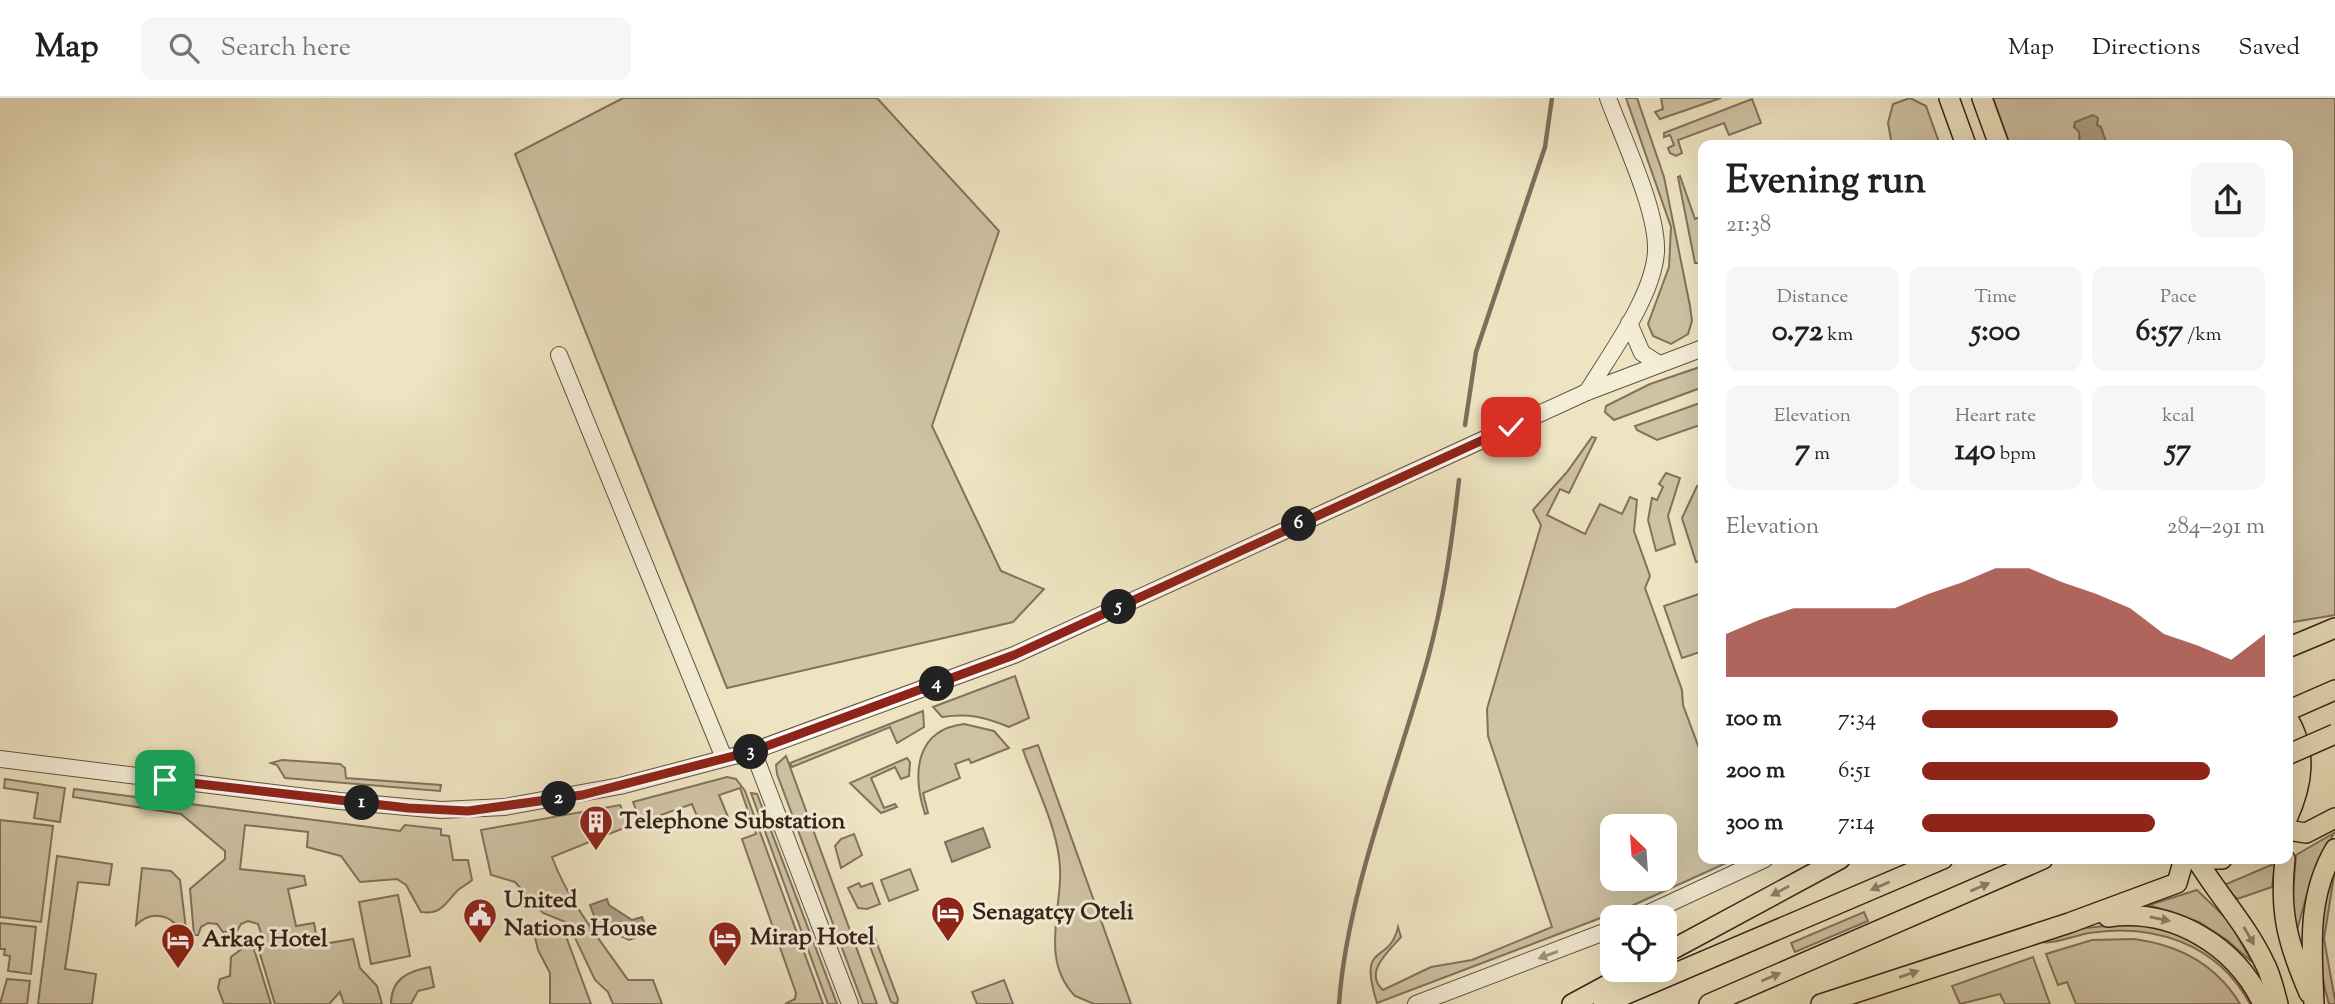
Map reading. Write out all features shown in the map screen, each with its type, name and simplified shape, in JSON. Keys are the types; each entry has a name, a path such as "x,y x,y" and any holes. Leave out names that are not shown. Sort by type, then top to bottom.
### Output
{"main road":[{"path":"1949,98 1964,140"},
{"path":"1982,98 1997,140"},
{"path":"2293,633 2331,629"},
{"path":"2293,645 2331,629"},
{"path":"2293,708 2335,690"},
{"path":"2293,732 2301,751 2302,775 2293,806"},
{"path":"2293,752 2335,734"},
{"path":"2293,831 2305,833 2335,818"},
{"path":"2314,1004 2312,919 2322,875 2335,849"},
{"path":"1677,947 1831,864"},
{"path":"1603,1004 1930,864"},
{"path":"1709,1004 2031,864"},
{"path":"1821,1004 2069,923 2177,883 2183,864"},
{"path":"2199,864 2216,890 2234,910 2266,964 2278,1004"},
{"path":"2285,864 2281,901 2287,938 2314,1004"},
{"path":"2069,923 2131,914 2177,923 2218,947 2236,965 2263,1004"},
{"path":"1572,1004 1613,982"}],"street":[{"path":"1587,392 1629,323 1652,274 1656,243 1646,200 1608,98"},
{"path":"1629,323 1642,353 1659,364"},
{"path":"0,759 339,801 468,811 582,795 753,751 1014,655 1587,392 1698,350"},
{"path":"559,355 724,758"},
{"path":"753,751 850,1004"},
{"path":"1666,905 1754,864"},
{"path":"1416,1004 1600,934"}],"shaded area":[{"path":"623,98 877,98 999,231 932,426 1001,571 1044,589 1013,622 727,688 515,154"},
{"path":"1626,98 1637,98 1664,177 1690,306 1692,321 1688,334 1671,344 1653,336 1648,324 1669,267 1671,227"},
{"path":"1661,98 1721,98 1660,119 1655,112 1663,109"},
{"path":"1910,98 1926,106 1938,140 1891,140 1888,123 1893,104"},
{"path":"1993,98 2335,98 2335,615 2293,622 2293,140 2008,140"},
{"path":"1752,99 1761,123 1729,135 1724,123 1678,140 1682,153 1676,156 1670,153 1668,148 1674,145 1670,135 1664,137 1664,133"},
{"path":"2093,115 2098,118 2097,125 2101,127 2105,140 2080,140 2079,132 2074,127 2075,122"},
{"path":"1680,176 1695,219 1698,218 1698,263 1695,263 1678,177"},
{"path":"1698,368 1698,389 1614,420 1605,412 1606,406 1650,384"},
{"path":"1698,404 1698,426 1657,440 1637,430 1635,426"},
{"path":"1592,437 1596,438 1569,493 1560,489 1547,515 1585,534 1600,504 1622,514 1630,497 1637,500 1634,531 1650,576 1645,588 1682,690 1683,705 1698,746 1698,864 1724,864 1677,885 1677,814 1600,814 1600,891 1664,891 1634,905 1600,905 1600,918 1377,1003 1372,983 1372,961 1388,947 1398,927 1401,937 1377,969 1378,983 1383,990 1431,967 1472,960 1552,927 1488,736 1487,709 1541,525 1533,510 1567,472"},
{"path":"1666,473 1680,478 1668,516 1675,544 1656,551 1648,520 1652,498 1657,500 1663,487 1659,484"},
{"path":"1697,486 1698,561 1696,562 1682,518"},
{"path":"1698,594 1698,653 1682,658 1664,606"},
{"path":"1015,676 1029,718 1009,727 977,717 942,717 933,707"},
{"path":"923,711 924,727 897,743 890,727 792,767 790,763"},
{"path":"964,724 994,731 1009,748 971,763 969,759 955,764 960,778 923,793 928,813 925,814 919,784 921,756 935,735"},
{"path":"1038,745 1131,1004 1094,1004 1075,996 1064,981 1057,964 1055,929 1060,875 1057,843 1023,750"},
{"path":"786,756 877,1004 863,1004 777,774 776,765"},
{"path":"907,758 910,762 909,776 901,779 895,767 871,778 884,808 895,804 897,807 881,813 850,783"},
{"path":"282,760 340,764 345,768 346,778 441,785 440,791 285,778 277,765 271,763"},
{"path":"727,777 736,779 745,791 823,1004 785,1004 795,999 796,993 742,839 756,834 740,788 719,795 730,822 701,826 692,804 641,822 633,802"},
{"path":"5,779 65,788 60,822 34,818 38,793 4,788"},
{"path":"74,789 400,831 405,825 441,829 441,835 449,836 453,860 468,860 472,880 439,910 421,912 406,885 397,879 360,882 341,856 307,847 308,832 245,825 240,869 304,876 306,885 288,889 296,926 314,923 318,945 353,939 360,968 377,986 382,1004 344,1004 340,992 329,1004 275,1004 257,944 262,936 258,924 248,921 241,924 237,931 223,932 217,924 208,923 201,927 198,935 194,935 190,889 225,859 225,851 181,814 73,797"},
{"path":"751,793 757,794 837,1004 828,1004"},
{"path":"620,805 629,826 552,857 576,905 628,980 653,980 662,1004 613,1004 608,992 595,980 568,923 543,913 515,882 491,875 481,830"},
{"path":"0,820 53,826 41,922 0,917"},
{"path":"983,828 990,847 952,862 945,842"},
{"path":"2334,833 2311,880 2297,930 2292,905 2296,855"},
{"path":"854,834 862,855 841,868 835,846 841,839"},
{"path":"57,856 112,864 109,885 78,882 65,969 96,974 92,1004 38,1004"},
{"path":"2271,865 2275,866 2272,887 2237,899 2224,885"},
{"path":"142,868 171,871 180,880 187,937 182,937 175,924 163,917 150,917 136,925"},
{"path":"910,869 918,890 889,901 881,880"},
{"path":"2335,869 2324,939 2335,1000 2335,1004 2329,1004 2322,970 2321,936 2325,902"},
{"path":"859,883 861,887 872,883 880,904 867,909 858,908 848,888"},
{"path":"2197,890 2229,921 2252,962 2227,940 2199,922 2149,905"},
{"path":"398,895 410,956 371,964 359,902"},
{"path":"607,899 609,905 632,920 642,917 648,933 629,940 597,924 590,905"},
{"path":"1864,912 1868,921 1795,952 1791,943"},
{"path":"0,923 36,927 31,974 8,971 10,956 4,955 5,949 0,949"},
{"path":"2135,923 2183,934 2226,962 2257,1004 2250,1004 2220,966 2201,952 2159,935 2113,931 2043,942 2076,929"},
{"path":"558,928 567,939 591,1004 550,1004 550,973 538,950 535,937"},
{"path":"869,930 873,933 898,999 897,1004 891,1002 866,936"},
{"path":"2134,939 2166,946 2195,959 2220,978 2240,1004 2076,1004 2067,982 2058,985 2046,954 2092,940"},
{"path":"253,946 271,1004 224,1004 218,988 220,979 230,976 231,957 243,948"},
{"path":"2033,957 2050,1004 2005,1004 2000,994 1960,1004 1952,986"},
{"path":"430,967 434,987 418,991 411,1004 391,1004 394,988 402,978"},
{"path":"7,979 30,981 27,1004 0,1004"},
{"path":"1004,980 1013,1004 977,1004 972,992"}],"waterway":[{"path":"1465,425 1476,352 1545,147 1552,98"},
{"path":"1339,1004 1344,961 1363,874 1434,636 1447,570 1459,480"}],"place":[{"name":"Telephone Substation","path":"596,852"},
{"name":"Senagatçy Oteli","path":"948,943"},
{"name":"United Nations House","path":"480,945"},
{"name":"Mirap Hotel","path":"725,968"},
{"name":"Arkaç Hotel","path":"178,970"}],"route":[{"path":"165,780 339,801 468,811 545,802 620,786 753,751 1014,655 1511,427"}]}
